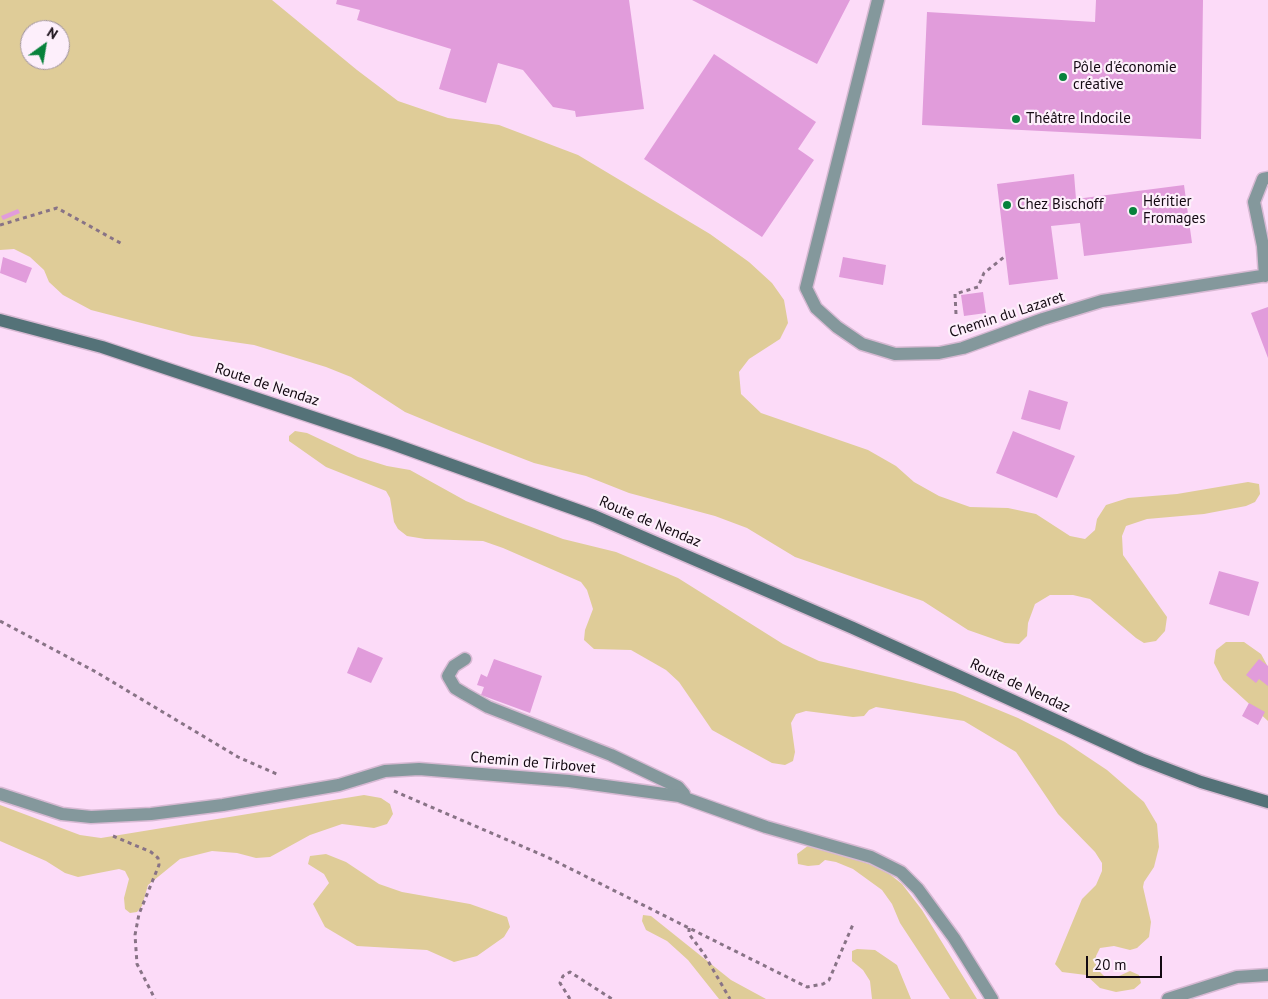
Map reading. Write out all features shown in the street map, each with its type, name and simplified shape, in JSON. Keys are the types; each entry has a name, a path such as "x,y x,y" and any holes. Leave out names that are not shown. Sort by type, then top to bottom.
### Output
{"main road":[{"name":"Route de Nendaz","path":"0,320 102,347 374,438 594,516 827,616 1141,759 1201,782 1268,802"}],"street":[{"name":"Chemin du Lazaret","path":"878,0 806,288 816,308 837,327 862,344 895,354 938,353 963,348 1043,319 1102,301 1266,275"},
{"path":"1266,275 1263,246 1254,202 1263,179 1268,178"},
{"path":"465,659 454,666 448,676 455,688 488,706 611,754 678,787 684,794 684,797"},
{"name":"Chemin de Tirbovet","path":"0,794 62,814 106,817 182,812 338,785 398,769 428,769 569,781 684,797 766,826 871,858 901,872 918,889 954,938 992,999"},
{"path":"1168,999 1237,977 1268,975"}],"path":[{"path":"0,225 57,208 124,245"},
{"path":"956,314 955,294 978,287 984,273 1004,257"},
{"path":"0,621 96,672 238,757 276,774 285,776"},
{"path":"370,776 403,795 547,857 807,987 823,984 829,980 854,922"},
{"path":"104,833 145,849 158,858 159,865 140,914 135,934 137,964 156,999"},
{"path":"689,928 689,934 704,954 730,999"},
{"path":"570,999 560,983 563,976 570,972 612,999"}],"shaded area":[{"path":"0,0 272,0 398,101 448,118 499,125 578,155 710,234 749,262 772,283 784,300 788,323 780,339 749,359 739,372 741,394 761,413 868,450 896,466 914,482 939,496 970,507 1008,508 1036,514 1070,536 1085,539 1095,530 1097,519 1106,505 1128,498 1177,494 1248,482 1259,484 1260,494 1255,502 1246,506 1204,514 1147,519 1126,526 1122,536 1123,555 1167,617 1165,631 1156,641 1144,643 1136,638 1090,599 1073,595 1050,595 1035,604 1028,623 1027,636 1019,644 1005,643 968,630 923,601 795,557 747,528 715,516 629,493 586,476 534,463 451,431 405,412 351,377 326,367 254,345 192,336 91,310 63,295 49,282 44,270 30,257 14,249 0,250"},
{"path":"295,431 307,433 358,457 387,466 410,470 466,501 505,517 563,539 616,552 678,578 783,644 819,661 955,692 1018,718 1065,742 1107,770 1144,802 1157,824 1159,847 1154,867 1144,882 1143,887 1151,922 1149,937 1137,948 1130,950 1114,946 1100,948 1096,956 1096,968 1104,976 1119,976 1130,971 1139,975 1141,983 1134,989 1116,992 1100,988 1086,975 1062,972 1055,964 1082,899 1096,885 1102,871 1102,863 1095,852 1058,814 1016,752 964,721 876,707 869,710 864,716 853,717 806,711 796,714 791,723 795,752 793,761 785,765 772,763 712,730 679,682 666,670 631,650 594,649 584,640 585,630 593,609 587,590 581,582 483,541 425,539 407,536 398,529 394,522 390,498 386,491 326,467 289,441 289,436"},
{"path":"1226,642 1244,642 1261,654 1268,667 1268,721 1223,680 1214,663 1216,650"},
{"path":"364,795 381,798 390,804 393,814 387,824 374,828 342,824 310,835 270,857 256,858 237,853 212,851 180,859 148,885 142,906 137,912 130,913 125,909 124,898 129,879 125,871 119,869 78,877 65,873 46,861 0,841 0,805 80,835 101,838"},
{"path":"809,845 882,868 902,884 922,910 977,999 950,999 900,923 892,904 882,890 853,869 836,862 825,860 819,865 808,866 798,864 797,854"},
{"path":"326,854 346,862 379,884 402,892 470,904 507,917 510,927 504,937 477,956 454,962 427,950 357,946 325,927 313,904 329,883 324,874 308,864 310,856"},
{"path":"643,915 651,916 731,980 766,999 719,999 688,960 667,941 646,930 642,921"},
{"path":"857,949 875,950 897,965 911,999 872,999 870,981 863,970 852,961 852,951"}],"building":[{"path":"337,0 629,0 644,109 576,117 575,111 553,107 523,70 498,63 486,103 439,89 451,49 357,20 360,10 336,4"},
{"path":"692,0 850,0 817,64"},
{"name":"Pôle d'économie créative","path":"1096,0 1203,0 1201,139 922,125 927,12 1095,22"},
{"path":"714,54 816,122 798,149 814,160 762,237 644,159"},
{"path":"1074,174 1076,199 1184,185 1192,243 1084,256 1080,223 1051,226 1058,279 1009,285 997,184"},
{"path":"18,209 20,213 3,220 1,216"},
{"path":"3,257 32,268 26,283 0,273"},
{"path":"843,257 886,265 883,285 839,277"},
{"path":"983,292 986,313 964,316 961,295"},
{"path":"1268,307 1268,358 1251,313"},
{"path":"1029,390 1068,402 1060,430 1021,419"},
{"path":"1013,431 1075,456 1057,498 996,473"},
{"path":"1219,571 1259,582 1249,616 1209,604"},
{"path":"358,647 383,658 371,683 347,673"},
{"path":"494,659 542,676 530,713 481,695 484,687 477,685 481,674 487,677"},
{"path":"1259,659 1268,666 1268,686 1259,679 1256,683 1246,675"},
{"path":"1249,703 1265,712 1258,725 1242,716"}],"place":[{"name":"Pôle d'économie créative","path":"1063,77"},
{"name":"Théâtre Indocile","path":"1016,119"},
{"name":"Chez Bischoff","path":"1007,205"},
{"name":"Héritier Fromages","path":"1133,211"}]}
